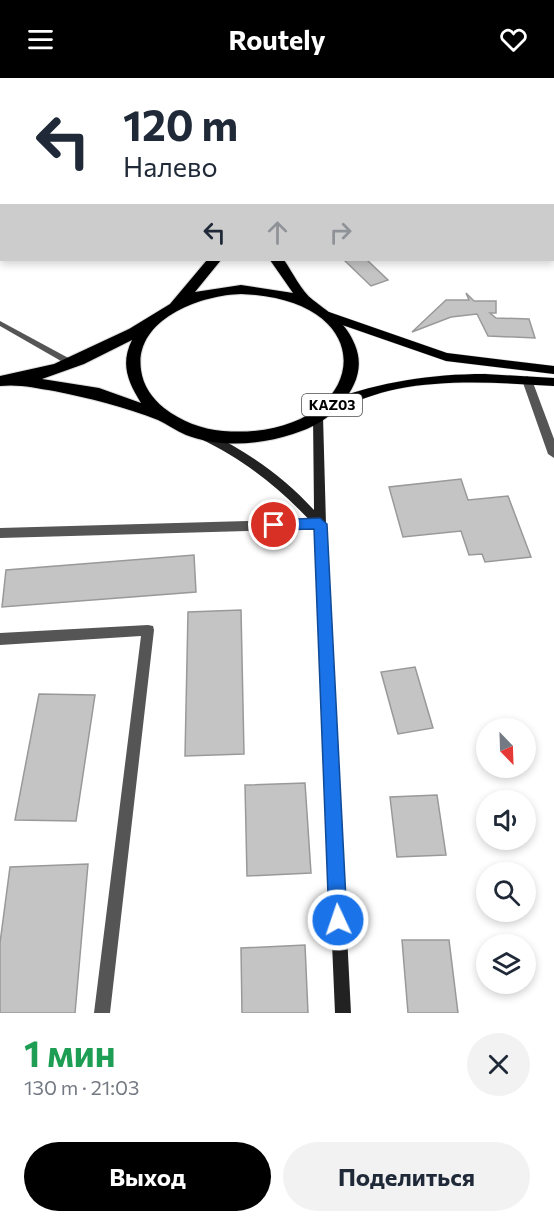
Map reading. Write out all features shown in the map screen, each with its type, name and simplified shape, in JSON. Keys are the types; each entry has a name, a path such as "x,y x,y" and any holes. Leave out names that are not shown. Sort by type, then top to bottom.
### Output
{"highway":[{"path":"176,305 213,261"},
{"path":"278,261 306,302"},
{"name":"KАZ03","path":"241,289 275,292 306,302 329,316 346,336 352,358 349,381 334,403 318,416 292,429 261,437 228,438 196,432 99,394 8,380 71,363 152,322 176,305 207,293 241,289"},
{"name":"KАZ03","path":"152,322 136,345 132,370 142,396 164,418"}],"main road":[{"name":"KАZ03","path":"329,316 446,357 522,368 554,370"},
{"name":"KАZ03","path":"334,403 375,390 414,382 460,378 554,382"}],"street":[{"path":"527,381 554,454"},
{"path":"318,416 320,524 343,1013"},
{"path":"196,432 248,457 289,488 320,524"},
{"path":"0,533 320,524"},
{"path":"0,639 148,630 102,1013"}],"lane":[{"path":"0,322 71,363"}],"building":[{"path":"345,261 368,261 388,280 371,286"},
{"path":"466,293 474,301 496,301 496,313 490,313 496,318 529,319 535,338 488,336 477,314 451,317 412,332 446,300 469,300"},
{"path":"461,479 468,500 508,496 531,557 485,562 482,554 469,555 461,531 403,537 389,487"},
{"path":"194,555 196,592 2,607 6,570"},
{"path":"241,610 244,754 185,756 188,612"},
{"path":"415,667 433,728 398,734 381,672"},
{"path":"39,694 95,695 76,821 15,820"},
{"path":"305,783 311,873 247,876 245,785"},
{"path":"437,795 446,855 397,857 390,797"},
{"path":"88,864 75,1013 0,1013 0,943 10,867"},
{"path":"402,940 449,940 458,1013 408,1013"},
{"path":"305,945 308,1013 242,1013 241,948"}],"route":[{"path":"274,525 320,524 338,920"}]}
